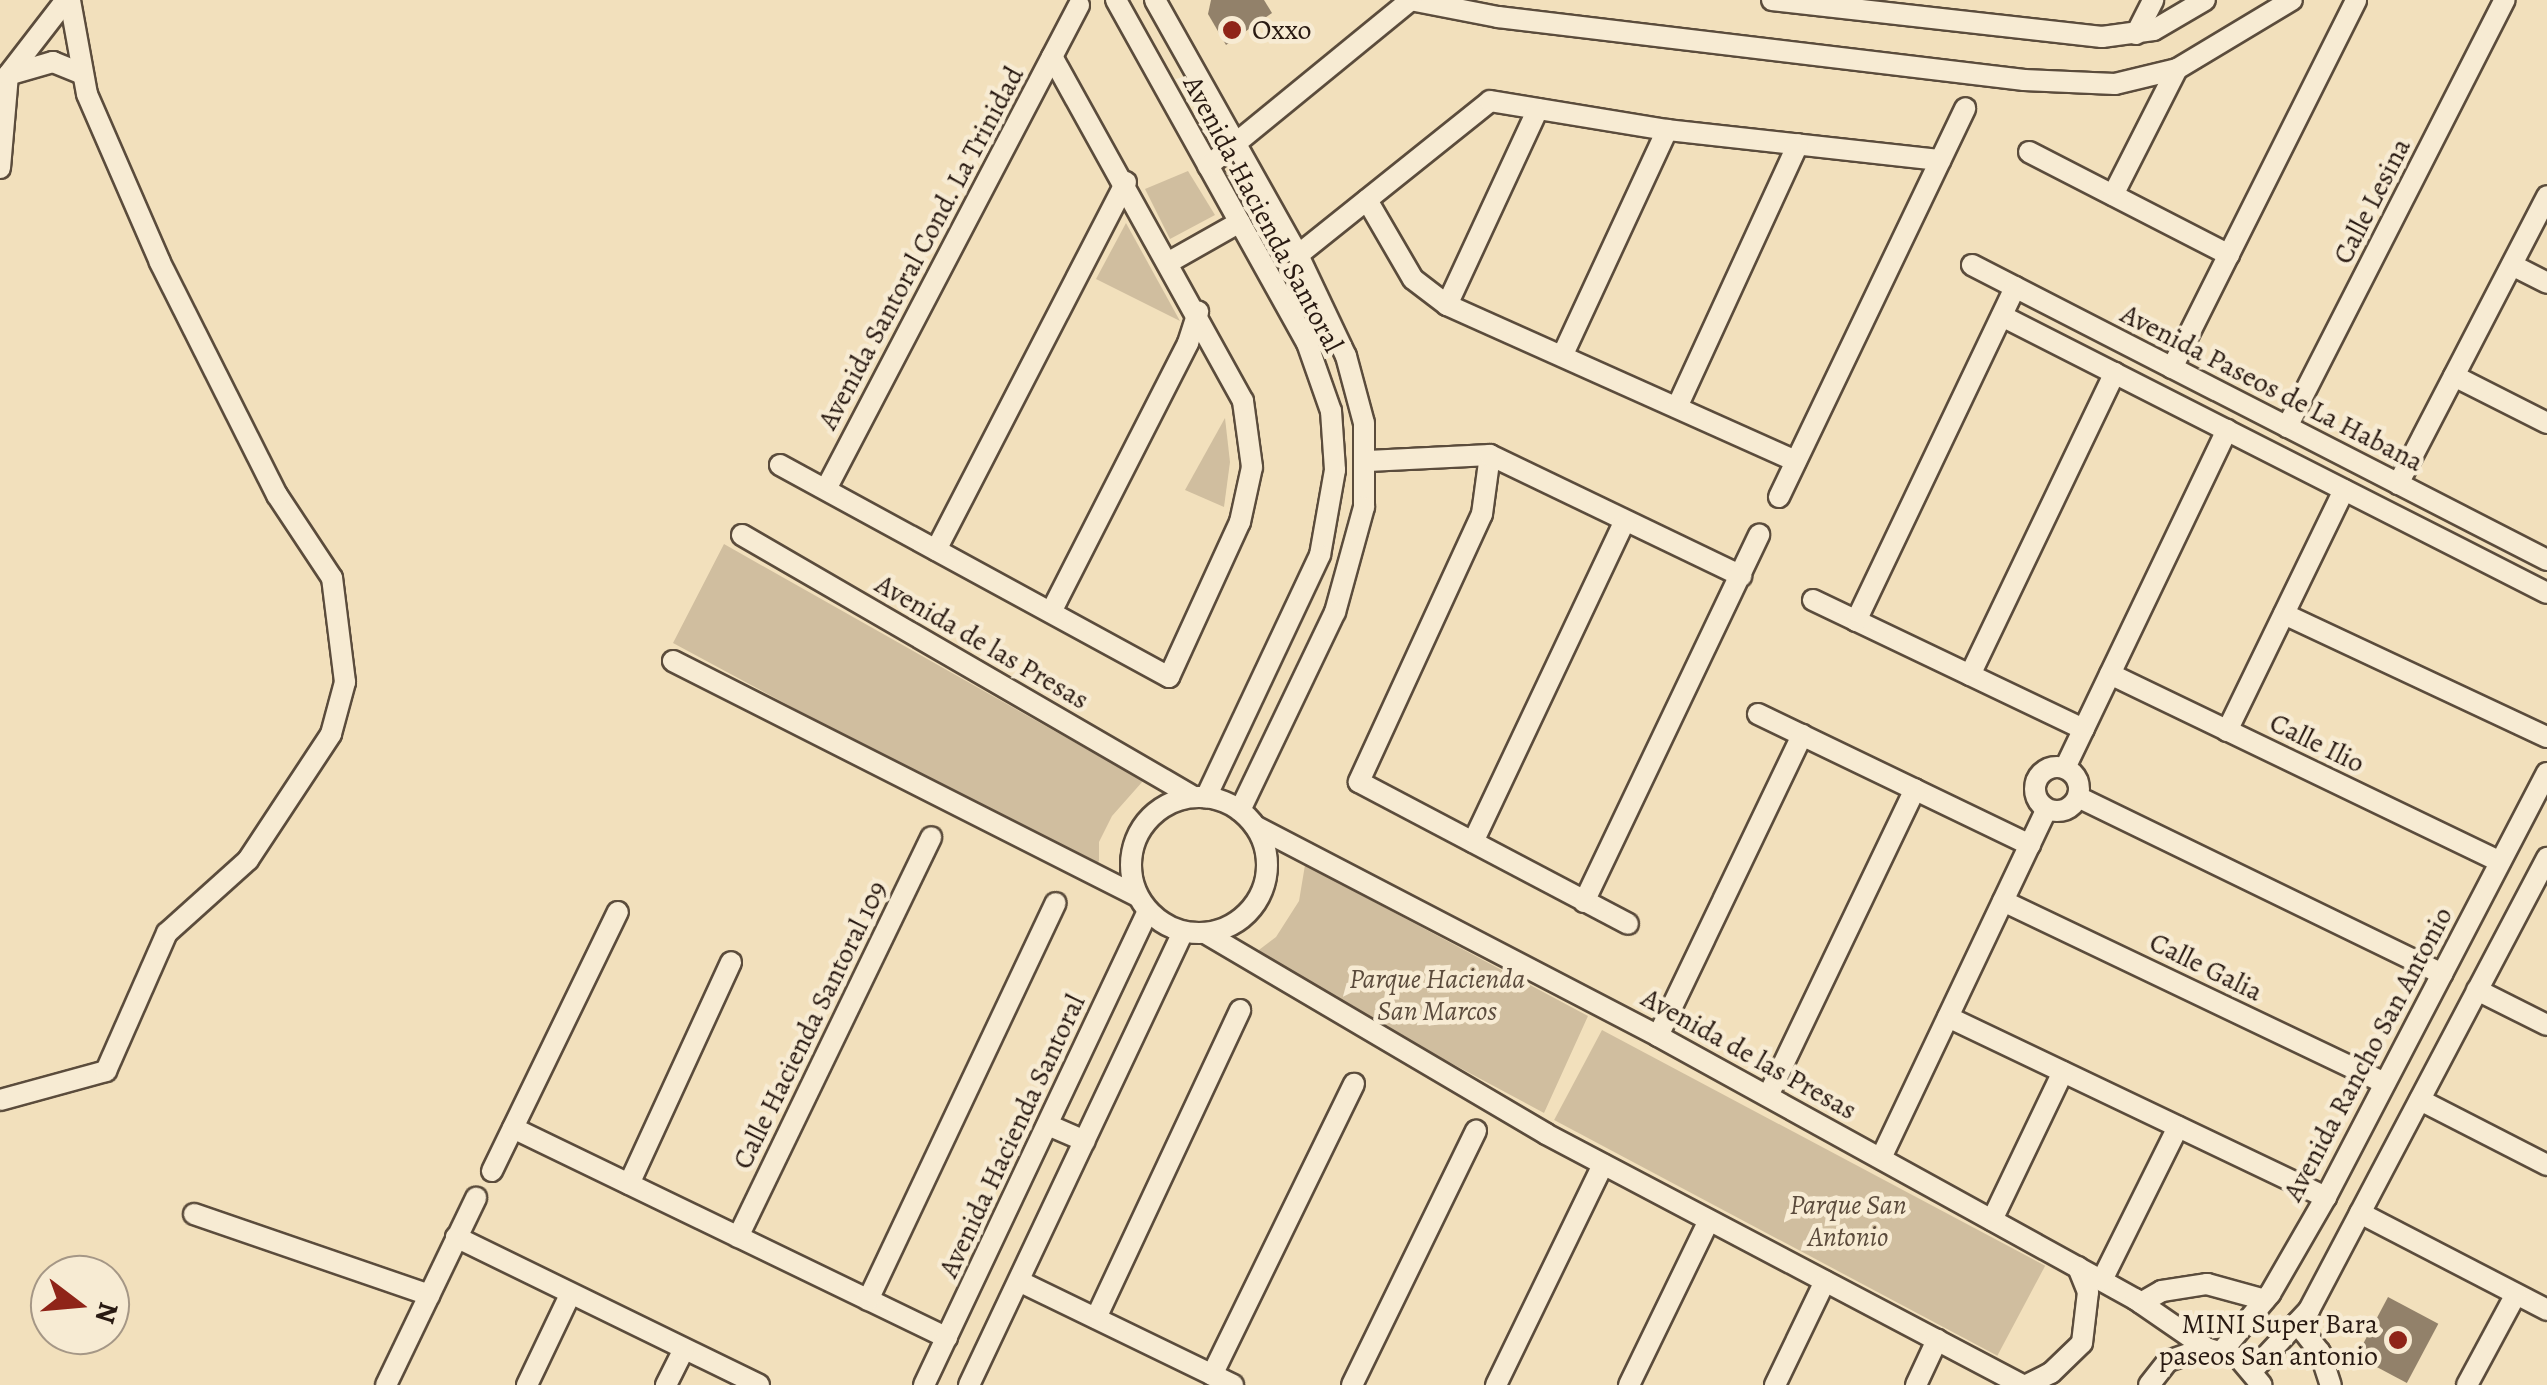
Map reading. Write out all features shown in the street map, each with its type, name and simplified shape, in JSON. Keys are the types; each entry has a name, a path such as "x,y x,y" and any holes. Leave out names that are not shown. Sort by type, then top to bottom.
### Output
{"street":[{"path":"0,1100 106,1071 167,933 248,860 331,734 344,702 341,608 332,578 277,495 177,295 83,74 68,0"},
{"path":"0,168 8,75 68,0"},
{"name":"Avenida Hacienda Santoral","path":"1116,0 1306,343 1331,411 1335,470 1320,555 1200,797"},
{"name":"Avenida Hacienda Santoral","path":"1156,0 1298,255 1346,356 1368,462 1364,507 1335,612 1248,818"},
{"path":"1208,166 1411,0 1498,16 2024,80 2114,84 2177,69 2292,0"},
{"path":"1772,0 2094,36 2136,34 2205,0"},
{"path":"2136,34 2153,0"},
{"path":"2172,368 2356,0"},
{"name":"Calle Lesina","path":"2287,427 2505,0"},
{"path":"1052,56 1079,5"},
{"name":"Avenida Santoral Cond. La Trinidad","path":"780,465 1169,678 1240,522 1252,467 1244,401 1171,261 1052,56"},
{"name":"Avenida Santoral Cond. La Trinidad","path":"826,488 1052,56"},
{"path":"8,75 53,62 83,74"},
{"path":"2113,195 2177,69"},
{"path":"1298,255 1490,101 1667,130 1940,160"},
{"path":"1779,497 1965,108"},
{"path":"1447,305 1538,109"},
{"path":"1564,352 1667,130"},
{"path":"1678,405 1798,144"},
{"path":"2029,152 2228,256"},
{"path":"936,550 1126,182"},
{"path":"2398,484 2547,196"},
{"path":"1367,200 1413,279 1447,305 1564,352 1796,461"},
{"path":"1171,261 1240,222"},
{"name":"Avenida Paseos de La Habana","path":"1972,265 2547,560"},
{"path":"2512,265 2547,283"},
{"path":"1856,621 2015,287"},
{"path":"1051,612 1188,343 1198,312"},
{"name":"Avenida Paseos de La Habana","path":"2002,316 2547,593"},
{"path":"1970,675 2115,373"},
{"path":"2454,376 2547,423"},
{"path":"2047,809 2035,791 2039,777 2065,768 2227,430"},
{"path":"1368,462 1490,456 1741,576"},
{"path":"1490,456 1482,514 1359,782 1628,924"},
{"path":"2227,730 2344,490"},
{"path":"1474,842 1624,521"},
{"name":"Avenida de las Presas","path":"742,535 1200,797"},
{"path":"1584,902 1760,536"},
{"path":"1813,600 2084,728"},
{"path":"2284,614 2547,737"},
{"path":"673,661 1142,903 1603,1164 2025,1385 2051,1374 2082,1343 2088,1292 2078,1267"},
{"name":"Calle Ilio","path":"2110,674 2500,862"},
{"path":"1758,714 2030,845"},
{"path":"1658,1036 1802,735"},
{"path":"2065,768 2076,777 2078,797"},
{"name":"Avenida Rancho San Antonio","path":"2214,1350 2265,1300 2326,1197 2547,773"},
{"path":"1768,1096 1915,790"},
{"path":"969,1385 1085,1141 1194,933 1247,914 1260,894 1265,847 1248,818 1200,797 1168,804 1148,820 1134,844 1142,903"},
{"path":"2047,809 2065,810 2078,797"},
{"path":"2078,797 2442,974"},
{"path":"1881,1158 2047,809"},
{"name":"Avenida de las Presas","path":"1248,818 1658,1036 2102,1280 2262,1380"},
{"name":"Calle Hacienda Santoral 109","path":"738,1237 931,837"},
{"path":"2262,1380 2360,1214 2477,990 2542,881 2547,858"},
{"name":"Calle Galia","path":"2003,901 2385,1083"},
{"path":"868,1300 1056,903"},
{"name":"Avenida Hacienda Santoral","path":"924,1385 1048,1125 1142,903"},
{"path":"492,1171 618,912"},
{"path":"629,1184 731,962"},
{"path":"2477,990 2547,1025"},
{"path":"1096,1318 1240,1010"},
{"path":"1948,1017 2326,1197"},
{"path":"1992,1220 2063,1072"},
{"path":"1212,1375 1354,1084"},
{"path":"2420,1100 2547,1165"},
{"path":"1048,1125 1085,1141"},
{"path":"2102,1280 2178,1127"},
{"path":"513,1128 947,1338"},
{"path":"1352,1385 1476,1131"},
{"path":"1496,1385 1603,1164"},
{"path":"386,1385 476,1198"},
{"path":"194,1214 429,1294"},
{"path":"2360,1214 2547,1310"},
{"path":"1629,1385 1709,1220"},
{"path":"456,1238 760,1385"},
{"path":"1019,1281 1233,1385"},
{"path":"1775,1385 1825,1282"},
{"path":"2141,1302 2162,1291 2208,1284 2265,1300"},
{"path":"2467,1385 2516,1294"},
{"path":"527,1385 570,1295"},
{"path":"2297,1323 2320,1352 2331,1385"},
{"path":"1916,1385 1937,1340"},
{"path":"666,1385 684,1349"},
{"path":"2148,1385 2168,1361 2214,1350"}],"green space":[{"path":"1188,171 1215,215 1170,239 1145,189"},
{"path":"1126,223 1180,321 1096,279"},
{"path":"1225,418 1230,462 1224,507 1185,490"},
{"path":"724,544 1143,781 1112,816 1099,842 1099,861 1091,868 673,643"},
{"name":"Parque Hacienda San Marcos","path":"1305,865 1588,1016 1544,1113 1251,956 1276,937 1299,901"},
{"name":"Parque San Antonio","path":"1602,1030 2045,1266 1997,1356 1554,1120"}],"building":[{"name":"Oxxo","path":"1211,0 1264,0 1272,13 1226,45 1208,14"},
{"name":"MINI Super Bara paseos San antonio","path":"2388,1297 2438,1324 2407,1383 2357,1356"}],"place":[{"name":"Oxxo","path":"1232,30"},
{"name":"MINI Super Bara paseos San antonio","path":"2398,1340"}]}
